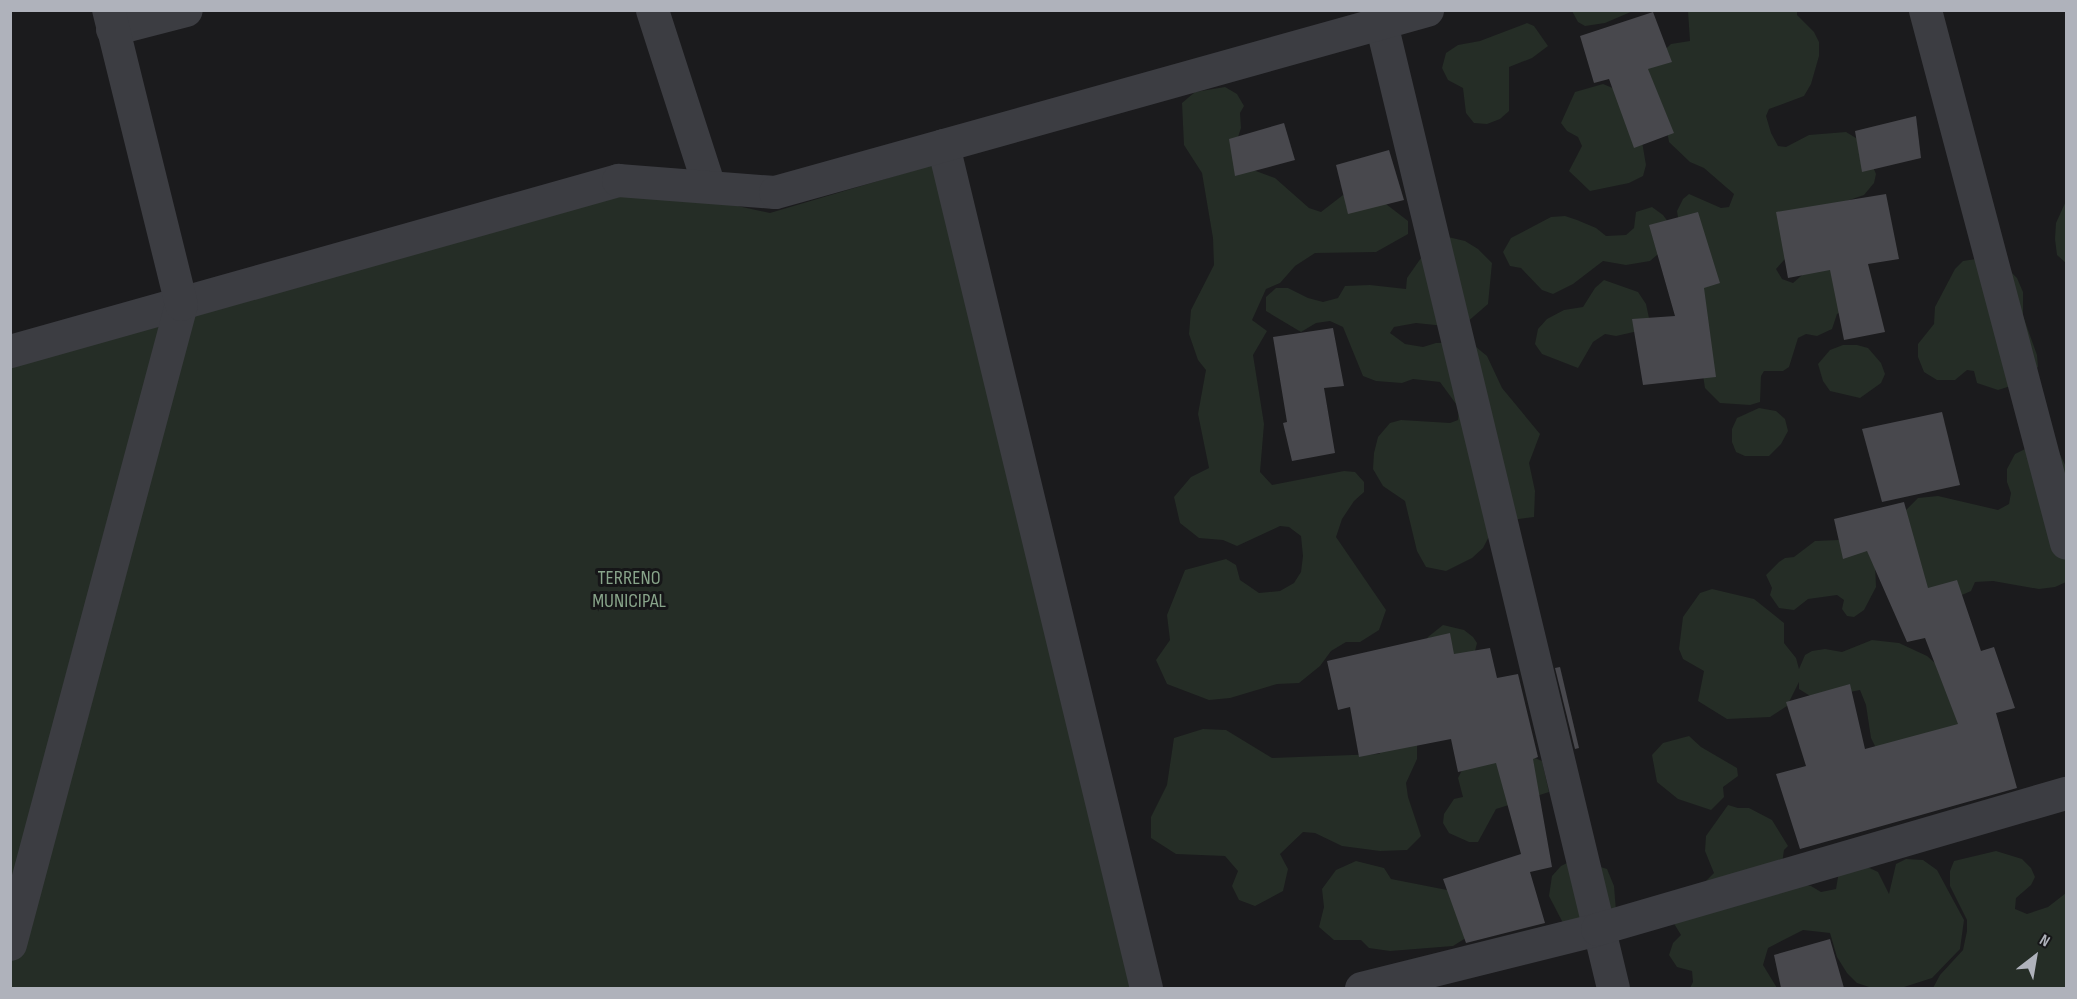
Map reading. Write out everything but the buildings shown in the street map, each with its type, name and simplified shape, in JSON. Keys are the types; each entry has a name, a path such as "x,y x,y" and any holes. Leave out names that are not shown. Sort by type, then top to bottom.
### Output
{"street":[{"path":"10,944 181,304 110,20 186,10"},
{"path":"652,10 709,186"},
{"path":"10,351 618,180 774,192 1427,10"},
{"path":"1924,10 2067,543"},
{"path":"1382,23 1597,929 1613,988"},
{"path":"943,145 1146,988"},
{"path":"1361,988 1597,929 2067,793"}],"green space":[{"path":"1572,10 1633,11 1605,23 1585,26 1578,22"},
{"path":"1688,11 1797,11 1797,15 1814,32 1819,42 1819,56 1811,84 1804,96 1769,109 1766,116 1771,133 1778,146 1786,147 1809,135 1846,132 1856,138 1866,150 1876,174 1874,183 1864,195 1832,206 1776,269 1782,279 1793,283 1809,269 1831,261 1845,309 1837,314 1832,329 1817,336 1806,334 1798,338 1789,367 1783,371 1764,371 1761,376 1760,402 1750,405 1720,403 1705,388 1677,211 1683,199 1689,194 1721,208 1729,207 1734,194 1704,168 1690,162 1669,142 1666,125 1644,70 1671,44 1690,41"},
{"path":"1527,23 1534,26 1548,46 1532,58 1509,67 1509,111 1500,119 1487,124 1474,123 1466,113 1463,88 1448,80 1442,68 1446,53 1458,45 1480,41"},
{"path":"1603,84 1615,89 1640,130 1646,165 1643,176 1629,183 1590,191 1569,171 1582,146 1578,137 1567,131 1561,123 1575,92"},
{"path":"1225,87 1237,94 1244,106 1240,113 1241,128 1237,140 1245,167 1275,178 1309,208 1321,212 1343,195 1354,206 1386,204 1408,221 1408,234 1376,252 1315,253 1295,266 1280,283 1266,289 1252,320 1267,331 1253,355 1264,424 1260,472 1272,485 1344,471 1355,472 1364,482 1364,492 1354,501 1342,519 1336,537 1386,610 1379,630 1360,642 1346,642 1331,651 1320,666 1299,683 1277,684 1230,698 1209,700 1167,684 1156,660 1170,640 1167,615 1185,570 1226,559 1236,565 1240,580 1259,593 1280,591 1294,583 1301,572 1303,556 1301,536 1289,527 1280,526 1237,546 1223,540 1199,538 1180,523 1174,497 1191,477 1209,468 1198,414 1206,370 1198,360 1189,334 1191,310 1214,265 1213,238 1202,173 1184,145 1182,103 1195,92"},
{"name":"TERRENO MUNICIPAL","path":"932,165 1138,988 11,988 11,353 618,180 770,213"},
{"path":"2066,201 2066,263 2057,255 2055,239 2056,223"},
{"path":"1652,207 1663,215 1671,226 1664,249 1650,261 1626,265 1603,261 1573,284 1553,294 1542,290 1521,268 1510,266 1503,252 1511,238 1551,217 1565,216 1577,220 1596,228 1606,236 1626,235 1634,228 1636,212"},
{"path":"1448,237 1465,241 1478,249 1492,263 1488,304 1466,323 1445,326 1416,323 1394,327 1390,333 1405,344 1423,347 1436,343 1470,342 1487,356 1502,388 1540,434 1529,463 1535,491 1534,517 1511,520 1494,527 1483,548 1472,558 1446,571 1426,567 1417,551 1405,501 1383,486 1373,469 1374,453 1378,437 1390,423 1401,420 1450,423 1458,420 1459,408 1440,382 1413,379 1402,383 1376,381 1363,376 1343,327 1330,321 1316,323 1301,332 1266,311 1266,297 1276,288 1288,288 1308,298 1323,302 1338,298 1345,286 1370,285 1406,289 1407,278 1421,258"},
{"path":"1976,259 2008,269 2017,278 2023,292 2023,316 2037,355 2038,367 2028,377 2017,384 1998,390 1977,383 1974,371 1967,370 1955,380 1937,380 1924,372 1918,357 1918,344 1934,324 1935,307 1955,269 1963,261"},
{"path":"1604,280 1638,292 1646,304 1649,318 1647,329 1616,336 1605,334 1593,342 1578,368 1542,354 1535,344 1538,329 1547,319 1564,310 1583,307 1595,288"},
{"path":"1843,345 1868,348 1881,363 1885,374 1881,383 1860,398 1830,391 1823,381 1818,364 1830,350"},
{"path":"1759,408 1776,411 1785,419 1788,431 1781,444 1769,456 1745,456 1736,452 1732,442 1732,429 1737,418"},
{"path":"2033,445 2058,450 2066,467 2066,582 2055,587 2039,589 1993,581 1975,582 1971,591 1955,598 1931,601 1893,523 1918,498 1938,496 1998,510 2009,504 2011,493 2007,482 2007,469 2015,454"},
{"path":"1862,539 1875,564 1876,587 1864,610 1854,617 1847,616 1842,609 1844,600 1837,595 1808,599 1794,610 1779,608 1770,595 1772,588 1766,575 1779,562 1785,558 1794,557 1815,541"},
{"path":"1712,589 1754,599 1784,623 1784,643 1796,658 1799,669 1805,655 1812,651 1825,649 1842,652 1872,640 1899,643 1927,656 1942,669 1959,699 1959,734 1881,758 1871,738 1866,705 1860,690 1815,699 1799,689 1799,682 1787,706 1770,717 1727,719 1698,701 1704,671 1683,659 1679,649 1683,617 1700,593"},
{"path":"1443,625 1464,630 1473,637 1477,643 1472,663 1423,646 1428,637"},
{"path":"1203,729 1226,730 1272,758 1379,754 1389,744 1417,743 1417,759 1406,783 1408,797 1421,836 1407,850 1380,851 1342,846 1315,833 1303,832 1280,854 1288,869 1283,891 1255,906 1239,900 1232,886 1238,871 1225,856 1176,854 1151,838 1151,817 1167,785 1174,738"},
{"path":"1689,736 1701,747 1737,768 1738,776 1723,787 1724,797 1711,810 1678,799 1657,782 1652,755 1663,743"},
{"path":"1530,756 1542,761 1549,792 1496,809 1478,842 1469,842 1449,833 1443,823 1444,814 1454,799 1463,797 1458,778 1463,768"},
{"path":"1728,805 1749,808 1772,820 1788,846 1784,850 1782,864 1794,882 1811,886 1821,892 1836,889 1843,866 1861,864 1878,872 1889,894 1896,864 1906,859 1923,860 1937,870 1964,920 1960,949 1932,978 1901,988 1872,988 1857,983 1847,973 1837,957 1830,933 1803,930 1768,948 1763,965 1777,988 1690,988 1693,982 1692,971 1677,967 1669,955 1673,943 1681,935 1670,917 1714,873 1705,851 1706,836"},
{"path":"1996,851 2022,859 2031,868 2035,877 2031,885 2016,898 2015,909 2027,914 2048,907 2066,893 2066,988 1933,988 1940,975 1963,950 1967,931 1967,920 1950,886 1950,871 1954,861"},
{"path":"1575,859 1607,869 1614,886 1616,911 1563,923 1549,896 1552,876 1561,866"},
{"path":"1356,861 1384,868 1391,879 1447,890 1466,903 1477,931 1453,946 1390,951 1369,948 1361,940 1334,940 1319,927 1324,907 1322,889 1336,870"}]}
